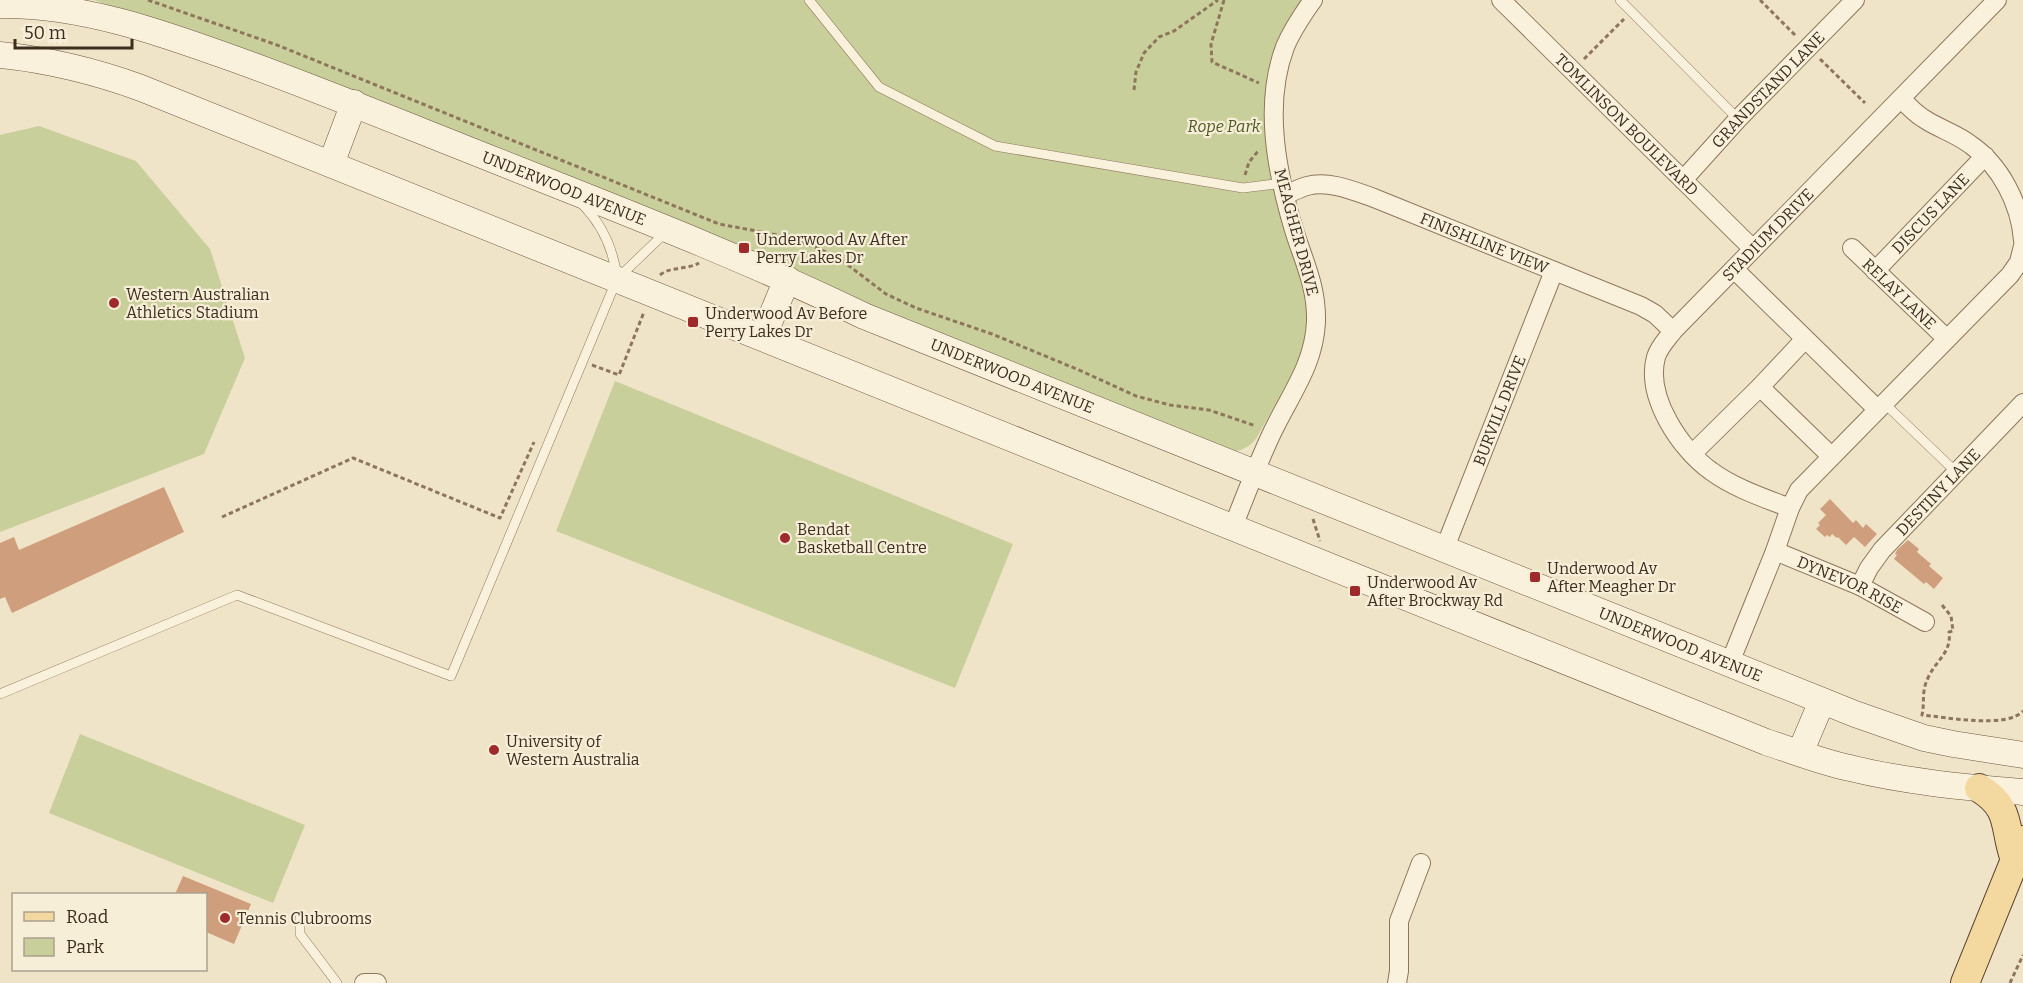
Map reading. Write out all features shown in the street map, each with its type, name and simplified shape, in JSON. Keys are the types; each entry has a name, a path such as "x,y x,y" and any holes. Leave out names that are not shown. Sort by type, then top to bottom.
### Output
{"main road":[{"name":"UNDERWOOD AVENUE","path":"0,5 51,7 109,18 212,51 354,104 668,229 787,279 864,316 1729,665 1924,738 2023,755"},
{"path":"0,55 57,62 112,78 764,337 1745,734 1824,762 1869,772 2023,792"},
{"path":"331,164 354,104"},
{"path":"764,337 787,279"},
{"path":"1800,753 1822,701"},
{"path":"1965,983 2019,850 2009,845 2003,812 1995,800 1979,788"},
{"path":"1983,983 2023,890"}],"street":[{"name":"MEAGHER DRIVE","path":"1233,527 1272,433 1306,369 1313,345 1316,299 1284,189 1274,122 1276,91 1285,47 1313,0"},
{"name":"TOMLINSON BOULEVARD","path":"1501,0 1753,249"},
{"name":"GRANDSTAND LANE","path":"1683,180 1738,119 1855,0"},
{"name":"STADIUM DRIVE","path":"1790,508 1712,472 1692,454 1667,420 1656,391 1654,366 1656,355 1673,331 1997,0"},
{"path":"1729,665 1799,490 2010,275 2023,249 2018,213 2001,177 1985,156 1954,134 1919,116 1901,99"},
{"name":"DISCUS LANE","path":"1875,271 1985,156"},
{"name":"FINISHLINE VIEW","path":"1284,189 1326,185 1374,198 1641,306 1673,331"},
{"name":"RELAY LANE","path":"1852,248 1947,339"},
{"path":"1734,269 1805,339 1881,406"},
{"name":"BURVILL DRIVE","path":"1444,550 1554,271"},
{"path":"1692,454 1805,339"},
{"path":"1760,387 1831,456"},
{"name":"DESTINY LANE","path":"1860,586 1875,558 2023,403"},
{"name":"DYNEVOR RISE","path":"1775,551 1860,586 1925,622"},
{"path":"1397,983 1399,921 1421,863"},
{"path":"364,983 377,983"}],"lane":[{"path":"809,0 879,87 995,146 1243,189 1284,189"},
{"path":"1620,0 1738,119"},
{"path":"568,190 593,215 607,237 616,266 617,279"},
{"path":"0,694 237,595 451,676 617,279 668,229"},
{"path":"1881,406 1956,472"},
{"path":"300,916 300,934 337,983"}],"path":[{"path":"148,0 277,45 719,224 778,235 818,248 840,259 886,294 916,308 1079,370 1136,396 1170,405 1209,410 1272,433"},
{"path":"1134,90 1136,72 1144,53 1159,37 1174,31 1218,0"},
{"path":"1224,0 1211,44 1212,62 1276,91"},
{"path":"1760,0 1803,43"},
{"path":"1582,62 1630,10"},
{"path":"1814,53 1865,103"},
{"path":"1243,189 1249,162 1267,140 1275,136"},
{"path":"658,280 664,272 700,262"},
{"path":"584,362 619,375 646,307"},
{"path":"222,517 353,458 500,518 538,433"},
{"path":"1305,494 1328,565"},
{"path":"1942,605 1951,616 1953,631 1949,632 1947,651 1929,675 1924,688 1922,715 1998,721 2019,716 2023,711"},
{"path":"2010,983 2023,955"}],"green space":[{"name":"Rope Park","path":"94,0 1307,0 1266,135 1277,206 1304,281 1308,313 1304,347 1289,380 1257,437 1247,447 1234,452 160,24"},
{"name":"Western Australian Athletics Stadium","path":"39,126 136,161 210,249 245,358 204,454 0,532 0,135"},
{"name":"Bendat Basketball Centre","path":"615,381 1013,544 955,688 556,531"},
{"path":"80,734 305,825 273,903 49,813"}],"building":[{"path":"164,487 184,532 12,613 5,597 0,599 0,543 14,537 19,550"},
{"path":"1830,499 1853,523 1856,520 1863,528 1866,524 1877,534 1865,547 1854,537 1846,545 1838,537 1832,534 1830,537 1827,535 1825,537 1816,529 1820,525 1818,523 1826,515 1820,509"},
{"path":"1908,540 1919,549 1917,552 1931,564 1929,566 1943,578 1934,589 1926,582 1924,584 1894,559 1897,550"},
{"name":"Tennis Clubrooms","path":"183,876 251,904 234,944 207,932 207,893 175,893"}],"place":[{"name":"Underwood Av After Perry Lakes Dr","path":"744,248"},
{"name":"Western Australian Athletics Stadium","path":"114,303"},
{"name":"Underwood Av Before Perry Lakes Dr","path":"693,322"},
{"name":"Bendat Basketball Centre","path":"785,538"},
{"name":"Underwood Av After Meagher Dr","path":"1535,577"},
{"name":"Underwood Av After Brockway Rd","path":"1355,591"},
{"name":"University of Western Australia","path":"494,750"},
{"name":"Tennis Clubrooms","path":"225,918"}]}
